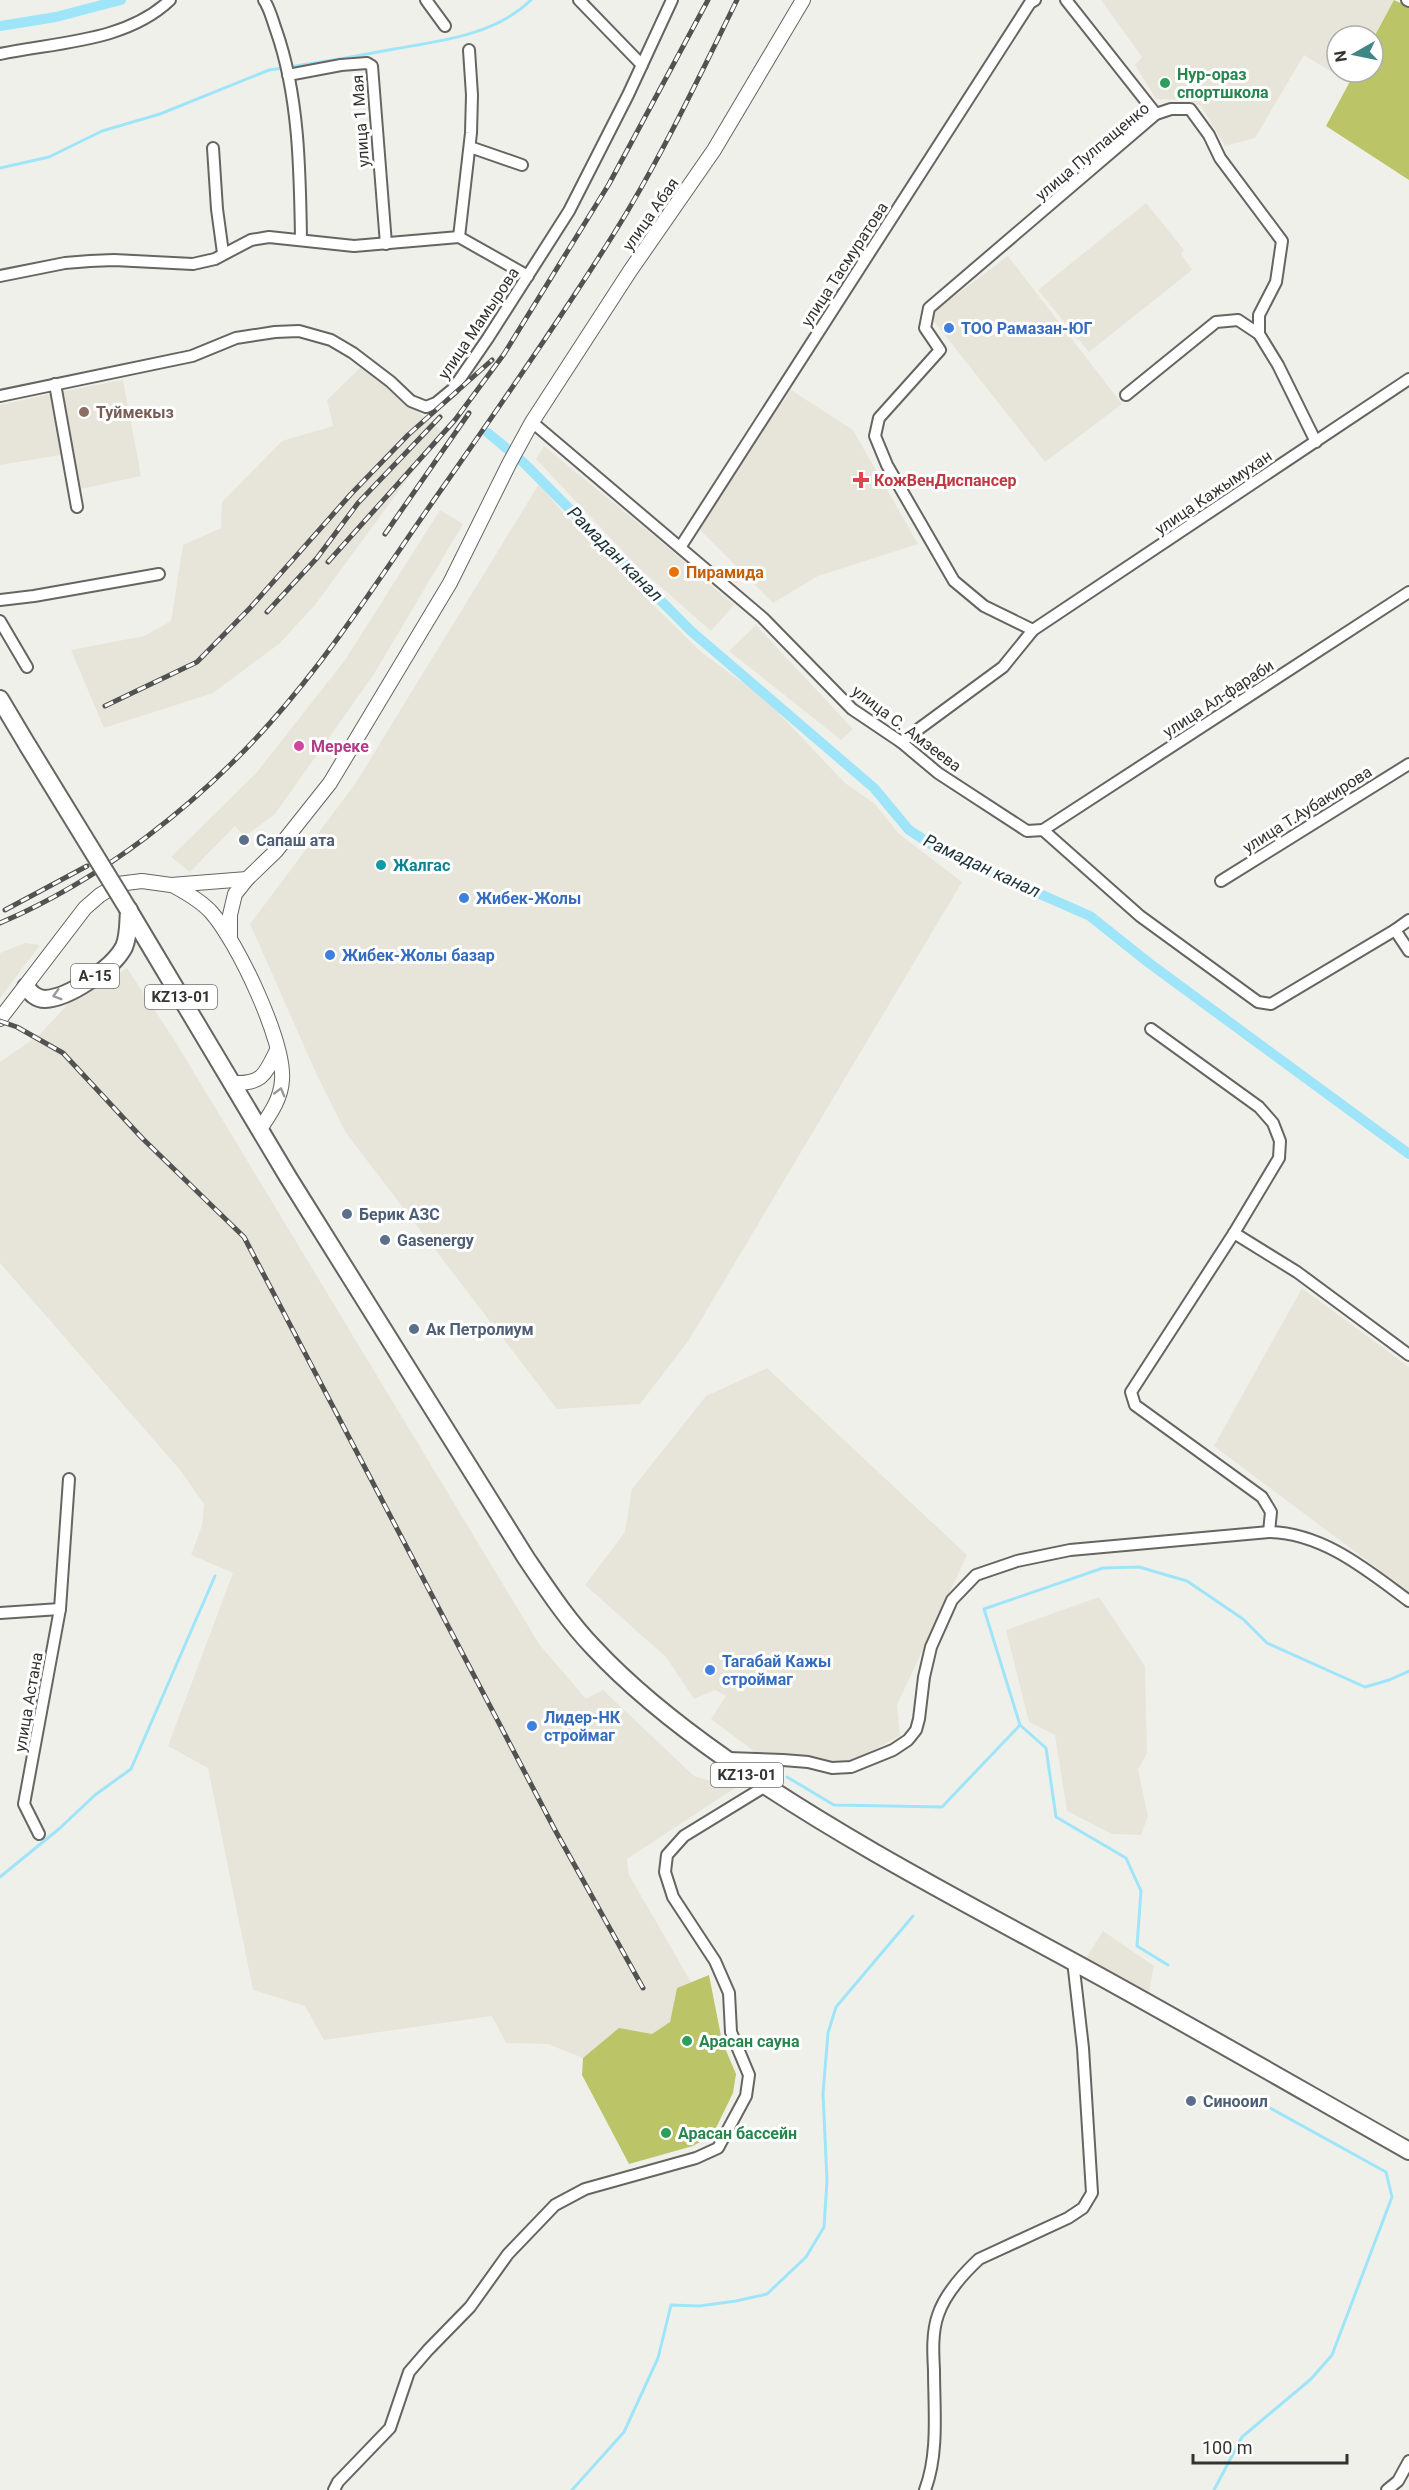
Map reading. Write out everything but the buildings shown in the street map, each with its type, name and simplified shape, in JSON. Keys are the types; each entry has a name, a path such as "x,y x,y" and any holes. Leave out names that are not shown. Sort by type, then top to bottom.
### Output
{"highway":[{"name":"KZ13-01","path":"0,699 129,909 260,1130 446,1431 559,1605 593,1647 629,1683 696,1738 764,1787 948,1895 1073,1961 1409,2151"},
{"name":"A-15","path":"26,987 34,996 44,999 66,993 85,983 108,966 120,953 128,934 129,909"}],"main road":[{"name":"улица Абая","path":"230,936 230,915 235,894 276,851 330,783 450,583 532,422 630,271 714,150 803,0"},
{"path":"0,1019 85,908 118,884 142,881 171,885 247,879"},
{"path":"171,885 187,893 210,911 230,936 257,990 282,1065 282,1087 277,1102 260,1130"},
{"path":"233,1083 251,1083 262,1077 277,1050"}],"street":[{"path":"0,54 131,26 160,10 170,0"},
{"path":"264,0 269,7 288,75 300,182 302,239"},
{"path":"426,0 445,26"},
{"path":"579,0 642,65"},
{"name":"улица Мамырова","path":"0,396 192,356 236,338 298,331 331,340 372,366 411,401 420,405 432,405 453,388 569,211 672,0"},
{"name":"улица Тасмуратова","path":"681,546 1030,3 1035,0"},
{"path":"1066,0 1156,114"},
{"path":"459,237 470,147 472,95 469,50"},
{"name":"улица 1 Мая","path":"288,75 341,65 367,63 372,66 386,244"},
{"name":"улица Пулпащенко","path":"1033,630 984,606 954,581 887,465 875,436 879,418 940,350 925,328 929,308 1156,114 1171,109 1190,110 1209,135 1220,159 1282,241 1276,282 1259,315 1259,334"},
{"path":"470,147 522,165"},
{"path":"213,148 217,209 223,253"},
{"path":"0,276 65,263 90,261 193,264 207,262 251,240 260,238 302,239 336,245 386,244 459,237 528,276"},
{"path":"1126,395 1216,322 1238,320 1259,334 1278,366 1316,442"},
{"name":"улица Кажымухан","path":"901,742 1003,667 1033,630 1409,379"},
{"path":"55,384 77,507"},
{"name":"улица С. Амзеева","path":"532,422 681,546 763,618 852,709 901,742 938,773 1028,831 1043,830 1140,916 1258,1002 1271,1004 1395,930"},
{"path":"0,600 159,574"},
{"name":"улица Ал-фараби","path":"1043,830 1409,592"},
{"path":"0,621 27,667"},
{"name":"улица Т.Аубакирова","path":"1221,881 1409,764"},
{"path":"1409,920 1395,930 1409,951"},
{"path":"1151,1029 1259,1107 1273,1124 1280,1141 1279,1158 1234,1233 1131,1392 1134,1405 1263,1497 1271,1512 1269,1532"},
{"path":"1234,1233 1297,1272 1409,1355"},
{"name":"улица Астана","path":"39,1834 24,1804 60,1609 69,1479"},
{"path":"725,1758 808,1762 832,1768 851,1767 893,1750 908,1740 916,1730 919,1719 924,1677 931,1647 952,1600 976,1575 1017,1561 1070,1550 1269,1532 1297,1534 1337,1552 1409,1601"},
{"path":"0,1613 60,1609"},
{"path":"334,2490 338,2482 390,2428 409,2372 470,2307 508,2254 555,2205 585,2189 696,2158 718,2148 746,2096 749,2075 731,2032 729,1993 715,1961 673,1897 664,1872 667,1855 684,1836 764,1787"},
{"path":"925,2490 934,2442 933,2345 935,2324 942,2305 969,2268 979,2259 1068,2218 1083,2208 1092,2193 1083,2048 1073,1961"},
{"path":"1387,2490 1398,2481 1409,2461"}],"shaded area":[{"path":"1101,0 1394,0 1381,24 1325,24 1325,68 1304,55 1255,138 1225,146 1201,106 1188,100 1156,99 1135,65 1142,57"},
{"path":"1146,203 1184,250 1181,254 1192,270 1089,352 1038,290"},
{"path":"1008,256 1122,404 1045,462 929,315"},
{"path":"363,365 442,432 315,605 279,644 213,693 104,728 71,650 144,636 171,621 183,545 221,528 222,502 282,441 333,426 327,400"},
{"path":"123,380 141,476 76,490 60,392"},
{"name":"КожВенДиспансер","path":"791,390 853,430 918,544 818,576 773,603 697,527"},
{"path":"55,393 66,454 0,465 0,405"},
{"path":"544,446 734,605 711,631 637,566 536,459"},
{"path":"539,484 566,516 609,555 652,604 700,651 767,701 845,783 874,803 899,834 962,882 689,1340 640,1404 557,1409 346,1133 316,1073 250,924 355,784"},
{"path":"440,510 463,524 374,674 275,814 251,832 243,835 235,826 190,872 171,857 257,772 345,660"},
{"path":"756,625 853,729 841,740 729,651"},
{"path":"25,943 40,945 0,998 0,953"},
{"path":"127,968 175,1041 539,1644 586,1699 603,1690 694,1776 735,1788 627,1859 629,1875 691,1982 677,1988 670,2022 652,2034 619,2029 583,2058 548,2044 506,2043 492,2016 324,2040 305,2006 253,1990 208,1768 168,1746 233,1573 191,1555 202,1525 204,1504 180,1470 0,1263 0,1062 39,1035 69,1003"},
{"path":"1302,1288 1409,1367 1409,1592 1214,1446"},
{"name":"Тагабай Кажы строймаг","path":"767,1368 967,1555 897,1705 900,1736 848,1763 755,1752 711,1719 726,1696 715,1690 694,1699 666,1657 585,1585 625,1532 632,1489 706,1396"},
{"path":"1099,1597 1145,1666 1147,1753 1138,1770 1148,1816 1141,1835 1112,1834 1067,1811 1055,1735 1029,1722 1006,1630"},
{"path":"1103,1931 1154,1966 1149,1992 1086,1958"}],"green space":[{"path":"1394,0 1409,7 1409,180 1326,126 1349,84 1385,84 1385,24 1381,24"},
{"name":"Арасан сауна","path":"709,1975 722,2041 736,2074 733,2093 713,2134 693,2146 629,2164 582,2075 583,2058 619,2028 652,2034 670,2022 677,1988"}],"waterway":[{"path":"0,26 56,17 121,0"},
{"path":"289,67 467,35 501,21 517,12 531,0"},
{"path":"0,168 49,157 102,131 160,114 269,70 283,68"},
{"name":"Рамадан канал","path":"488,433 524,463 691,631 874,788 909,830 940,850 1090,916 1149,963 1409,1154"},
{"path":"1168,1965 1137,1946 1141,1891 1126,1858 1056,1817 1046,1748 1020,1725 984,1609 1103,1568 1139,1567 1187,1581 1243,1619 1267,1643 1365,1687 1409,1671"},
{"path":"0,1877 60,1828 95,1795 131,1769 215,1576"},
{"path":"787,1777 834,1805 942,1807 1020,1725"},
{"path":"572,2490 624,2432 658,2358 671,2305 699,2306 767,2294 806,2257 824,2227 827,2181 823,2093 828,2033 836,2007 913,1916"},
{"path":"1214,2490 1242,2437 1311,2379 1332,2355 1392,2197 1386,2172 1261,2103"}],"railway":[{"path":"328,562 455,420 504,354 609,184 708,0"},
{"path":"0,923 75,885 146,838 211,783 241,754 293,696 359,609 593,267 663,149 737,0"},
{"path":"105,706 197,662 250,608 351,494 408,435 492,360"},
{"path":"385,534 469,413"},
{"path":"267,612 317,558 358,503 440,417"},
{"path":"5,910 87,866"},
{"path":"0,1021 17,1027 63,1053 142,1138 244,1237 555,1830 643,1988"}],"place":[{"name":"Нур-ораз спортшкола","path":"1165,83"},
{"name":"ТОО Рамазан-ЮГ","path":"949,328"},
{"name":"Туймекыз","path":"84,412"},
{"name":"КожВенДиспансер","path":"861,480"},
{"name":"Пирамида","path":"674,572"},
{"name":"Мереке","path":"299,746"},
{"name":"Сапаш ата","path":"244,840"},
{"name":"Жалгас","path":"381,865"},
{"name":"Жибек-Жолы","path":"464,898"},
{"name":"Жибек-Жолы базар","path":"330,955"},
{"name":"Берик АЗС","path":"347,1214"},
{"name":"Gasenergy","path":"385,1240"},
{"name":"Ак Петролиум","path":"414,1329"},
{"name":"Тагабай Кажы строймаг","path":"710,1670"},
{"name":"Лидер-НК строймаг","path":"532,1726"},
{"name":"Арасан сауна","path":"687,2041"},
{"name":"Синооил","path":"1191,2101"},
{"name":"Арасан бассейн","path":"666,2133"}]}
